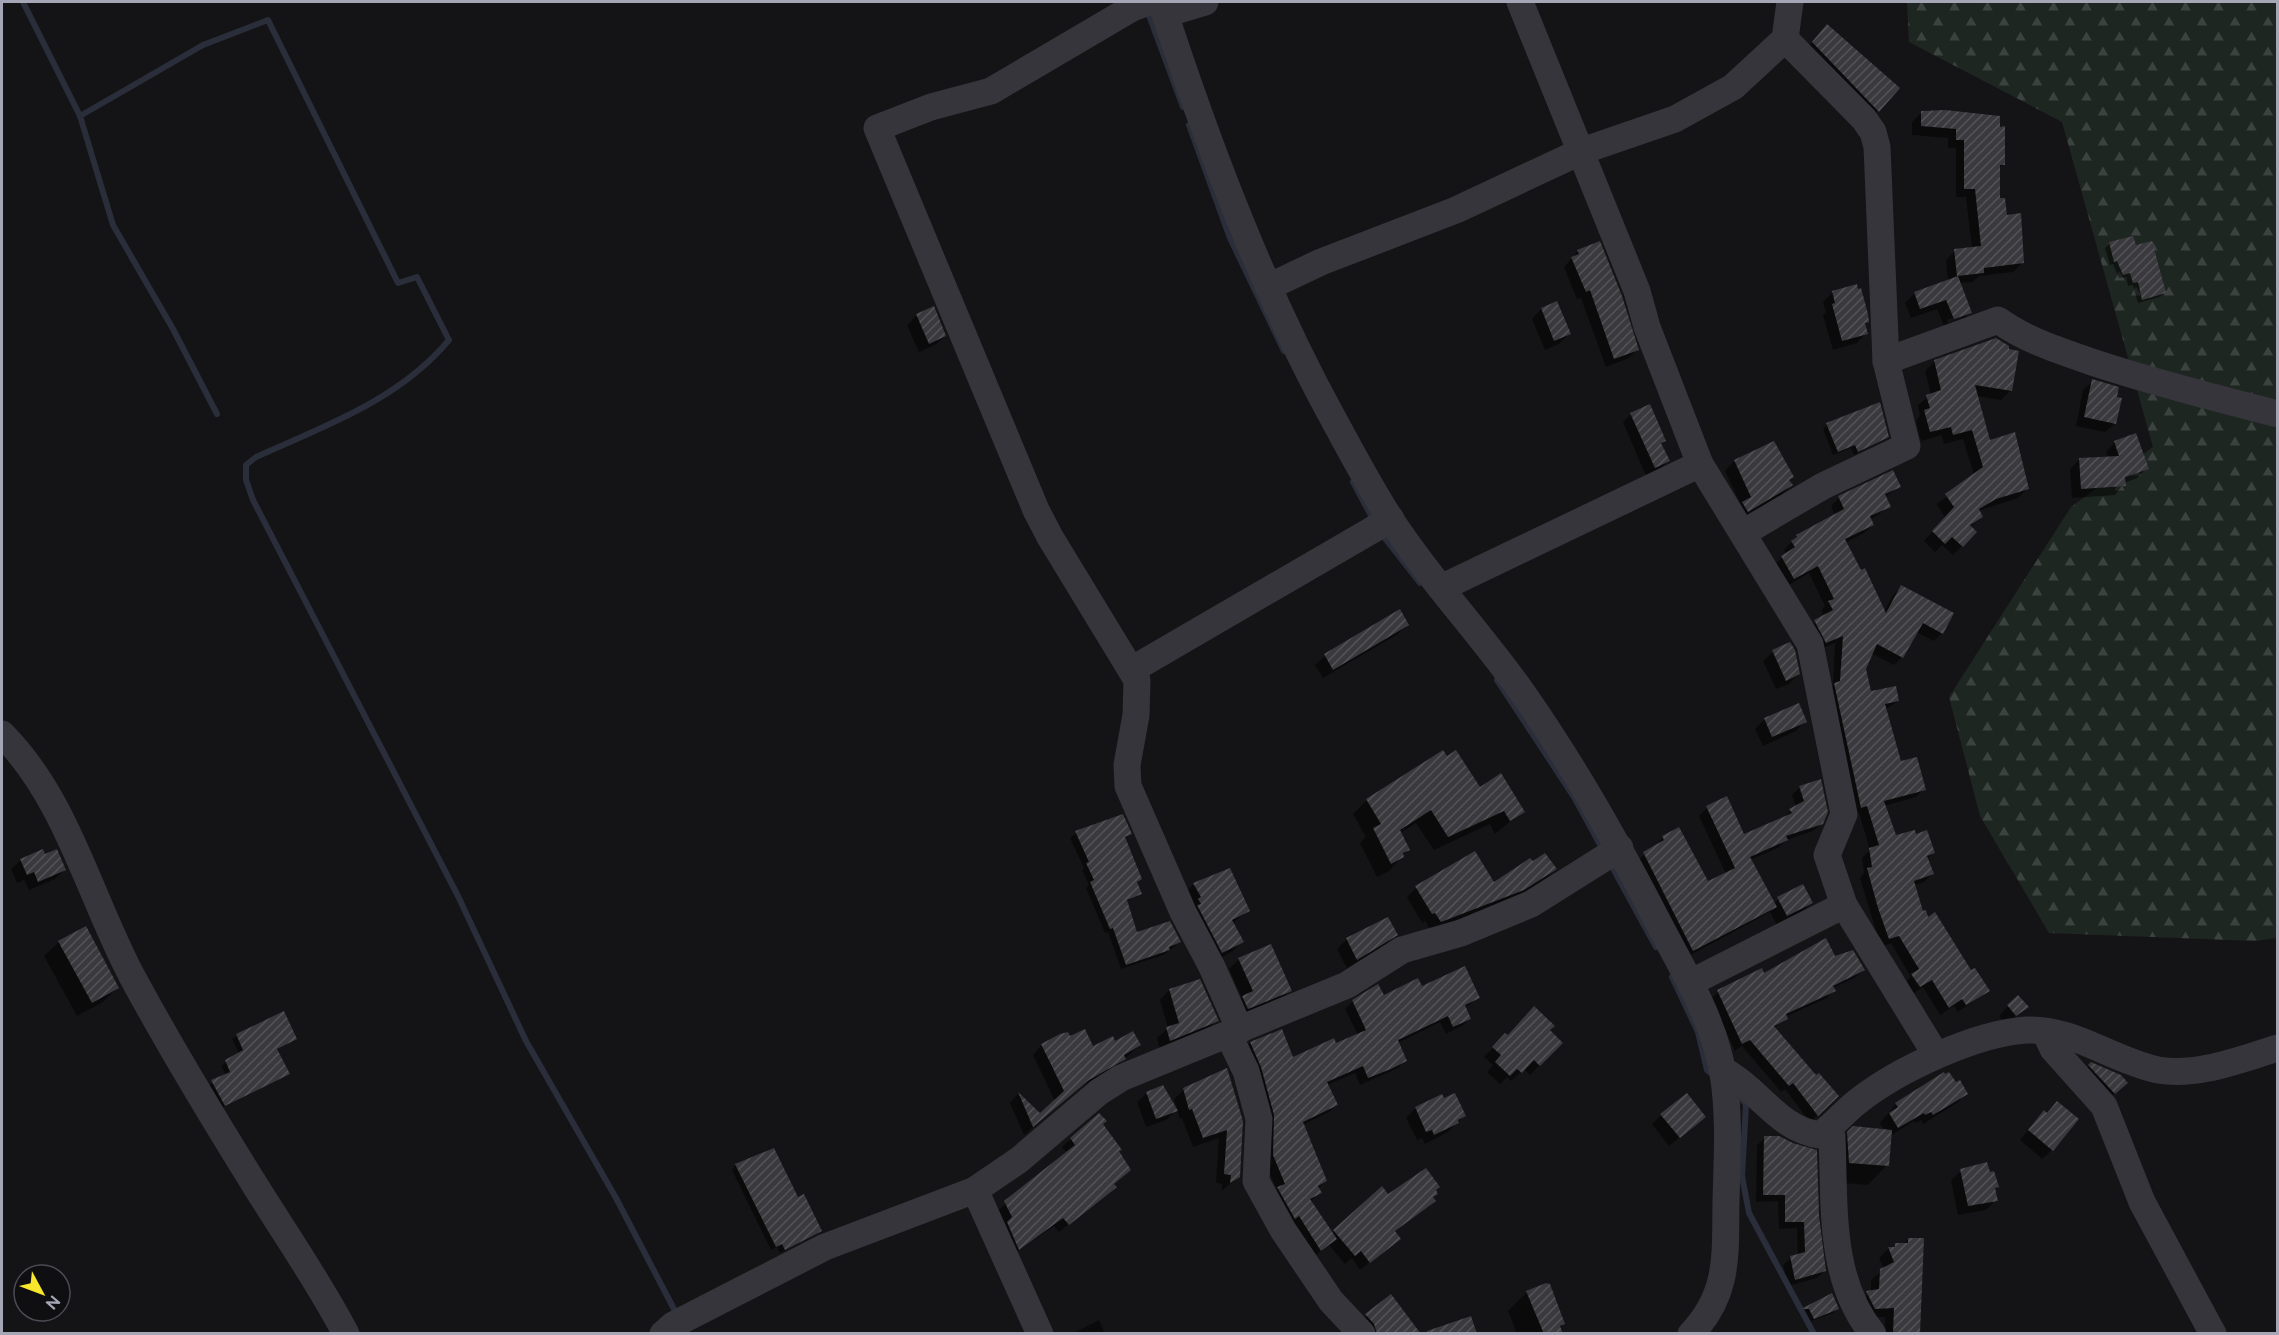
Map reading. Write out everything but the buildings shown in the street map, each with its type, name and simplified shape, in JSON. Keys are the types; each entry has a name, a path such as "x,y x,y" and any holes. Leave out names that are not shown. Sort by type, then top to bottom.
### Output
{"street":[{"path":"1205,2 1153,6 991,91 931,107 877,128 1036,510 1050,537 1132,669 1139,691 1127,765 1128,786 1183,912 1212,967 1234,1033 1259,1119 1256,1181 1283,1230 1331,1301 1362,1334"},
{"path":"1520,2 1637,291 1647,327 1700,464 1810,644 1844,814 1827,855 1844,905 1935,1054"},
{"path":"1268,287 1321,262 1456,210 1582,151 1675,119 1733,87 1785,39 1790,2"},
{"path":"1153,6 1268,287 1383,524 1485,641 1525,696 1611,853 1690,983 1707,1021 1719,1084 1727,1170 1724,1270 1720,1291 1712,1309 1691,1334"},
{"path":"1743,533 1823,486 1907,446 1886,361 1877,147 1873,132 1864,118 1785,39"},
{"path":"1886,361 1998,320 2018,334 2061,352 2161,385 2277,414"},
{"path":"1441,588 1700,464"},
{"path":"1132,669 1383,524"},
{"path":"2,734 18,750 42,785 133,977 194,1088 320,1286 346,1334"},
{"path":"663,1334 673,1325 825,1247 975,1190 1019,1160 1099,1092 1121,1078 1347,985 1402,950 1461,933 1531,904 1611,853"},
{"path":"1690,983 1844,905"},
{"path":"1719,1084 1748,1087 1771,1111 1799,1130 1820,1135 1831,1132 1871,1092 1935,1054 2009,1032 2045,1032 2160,1070 2191,1070 2229,1063 2277,1048"},
{"path":"2045,1032 2053,1049 2104,1106 2142,1202 2213,1334"},
{"path":"1831,1132 1836,1230 1841,1268 1852,1304 1874,1334"},
{"path":"975,1190 1040,1334"}],"green space":[{"path":"1907,2 2277,2 2277,938 2255,941 2049,933 1980,816 1949,697 2071,507 2153,447 2062,122 1909,42"}],"waterway":[{"path":"23,2 80,116 113,225 173,329 217,414"},
{"path":"1147,10 1183,107"},
{"path":"80,116 203,45 268,20 398,283 417,277 449,340 429,361 384,395 334,422 256,457 246,465 246,480 253,500 458,896 526,1041 616,1198 675,1311"},
{"path":"1189,125 1230,238 1284,351"},
{"path":"1353,482 1374,521"},
{"path":"1380,532 1420,583"},
{"path":"1497,680 1574,797 1603,850"},
{"path":"1609,861 1656,947"},
{"path":"1672,977 1698,1032 1707,1070 1715,1077"},
{"path":"1741,1099 1746,1104 1742,1176 1749,1213 1814,1334"}]}
